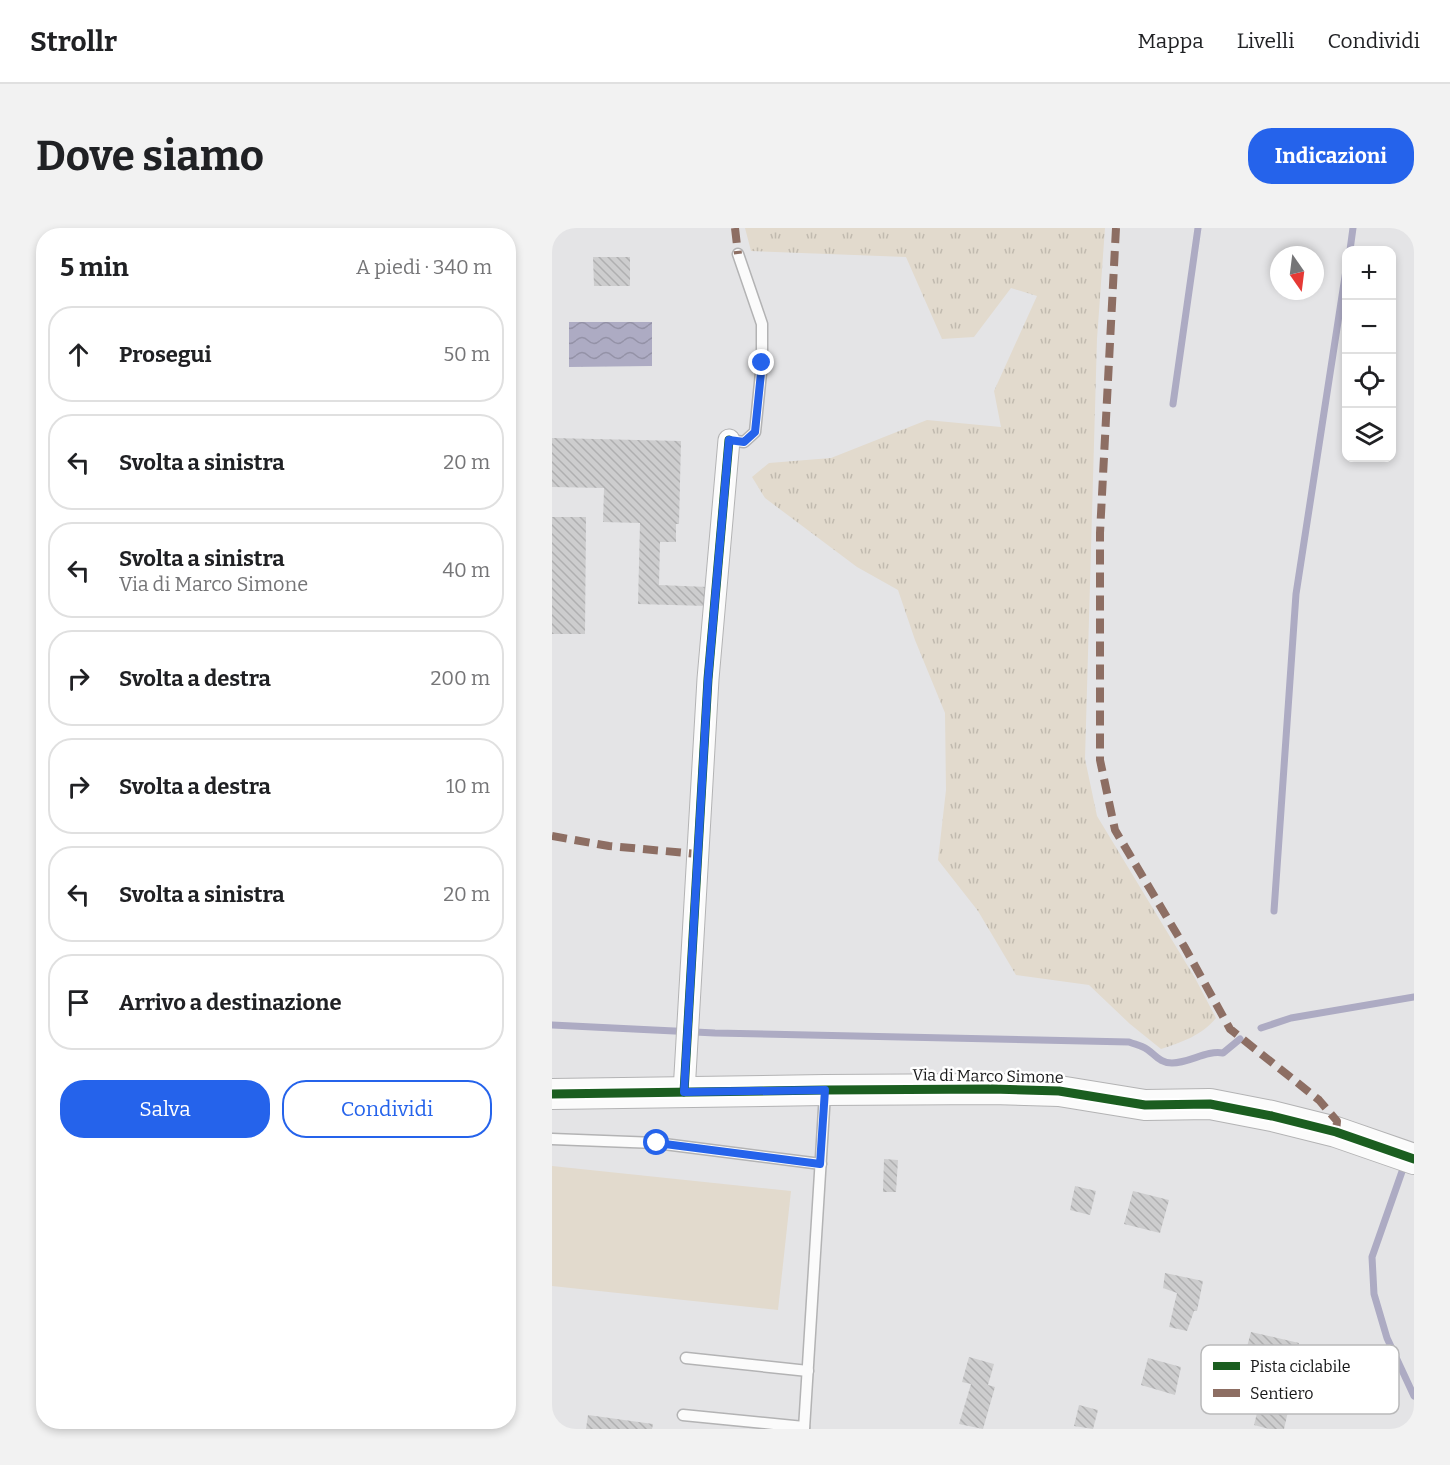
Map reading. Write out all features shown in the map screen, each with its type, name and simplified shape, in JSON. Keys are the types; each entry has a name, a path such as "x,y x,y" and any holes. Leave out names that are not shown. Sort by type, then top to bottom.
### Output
{"street":[{"path":"684,1092 708,679 729,440"},
{"name":"Via di Marco Simone","path":"552,1094 1037,1090 1108,1098 1144,1105 1210,1104 1336,1132 1377,1144 1414,1159"}],"lane":[{"path":"729,440 744,442 755,432 762,363 762,324 738,254"},
{"path":"683,1415 804,1428 825,1090"},
{"path":"552,1139 657,1143 820,1164"},
{"path":"686,1358 808,1371"}],"green space":[{"path":"745,228 1105,228 1097,339 1085,759 1097,816 1195,978 1216,1018 1198,1034 1161,1049 1130,1024 1089,985 1016,975 978,911 938,860 946,790 945,713 915,640 898,590 857,567 765,498 752,477 769,463 831,458 927,420 1001,427 994,391 1037,296 1011,288 974,337 942,339 906,257 751,251"},
{"path":"552,1166 791,1191 778,1310 552,1286"}],"water":[{"path":"569,322 652,322 652,366 569,367"}],"building":[{"path":"593,257 630,257 630,286 594,286"},
{"path":"552,438 681,441 679,524 676,524 676,542 660,542 659,585 708,587 707,606 638,604 640,523 603,522 604,488 552,487"},
{"path":"552,517 586,517 585,634 552,634"},
{"path":"884,1159 898,1160 896,1192 883,1192"},
{"path":"1075,1186 1096,1191 1090,1215 1070,1210"},
{"path":"1133,1191 1169,1200 1160,1233 1124,1224"},
{"path":"1165,1273 1203,1281 1197,1311 1194,1311 1187,1331 1169,1327 1177,1293 1163,1288"},
{"path":"1251,1332 1299,1343 1298,1345 1247,1345"},
{"path":"969,1357 994,1364 988,1385 995,1387 983,1429 959,1424 971,1384 962,1382"},
{"path":"1148,1358 1181,1367 1175,1395 1141,1385"},
{"path":"1079,1405 1098,1410 1093,1429 1074,1426"},
{"path":"1257,1414 1287,1414 1284,1429 1269,1429 1254,1425"},
{"path":"588,1415 653,1424 652,1429 586,1429"}],"waterway":[{"path":"1173,404 1198,228"},
{"path":"1351,246 1353,228"},
{"path":"1274,911 1296,594 1342,296"},
{"path":"1261,1028 1291,1018 1414,997"},
{"path":"552,1025 715,1033 1129,1042 1147,1049 1167,1063 1185,1061 1210,1053 1223,1053 1240,1039"},
{"path":"1390,1345 1374,1294 1372,1257 1405,1163"},
{"path":"1399,1364 1414,1396"}],"marked path":[{"path":"735,228 738,254"},
{"path":"1116,228 1100,533 1100,760 1115,830 1230,1029 1319,1100 1337,1121 1336,1132"},
{"path":"552,836 609,846 698,854"}],"cycle path":[{"path":"684,1092 708,679 729,440"},
{"path":"552,1094 992,1089 1059,1091 1145,1105 1210,1104 1336,1132 1414,1159"}],"route":[{"path":"657,1143 820,1164 825,1090 684,1092 708,679 729,440 744,442 755,432 762,363"}]}
